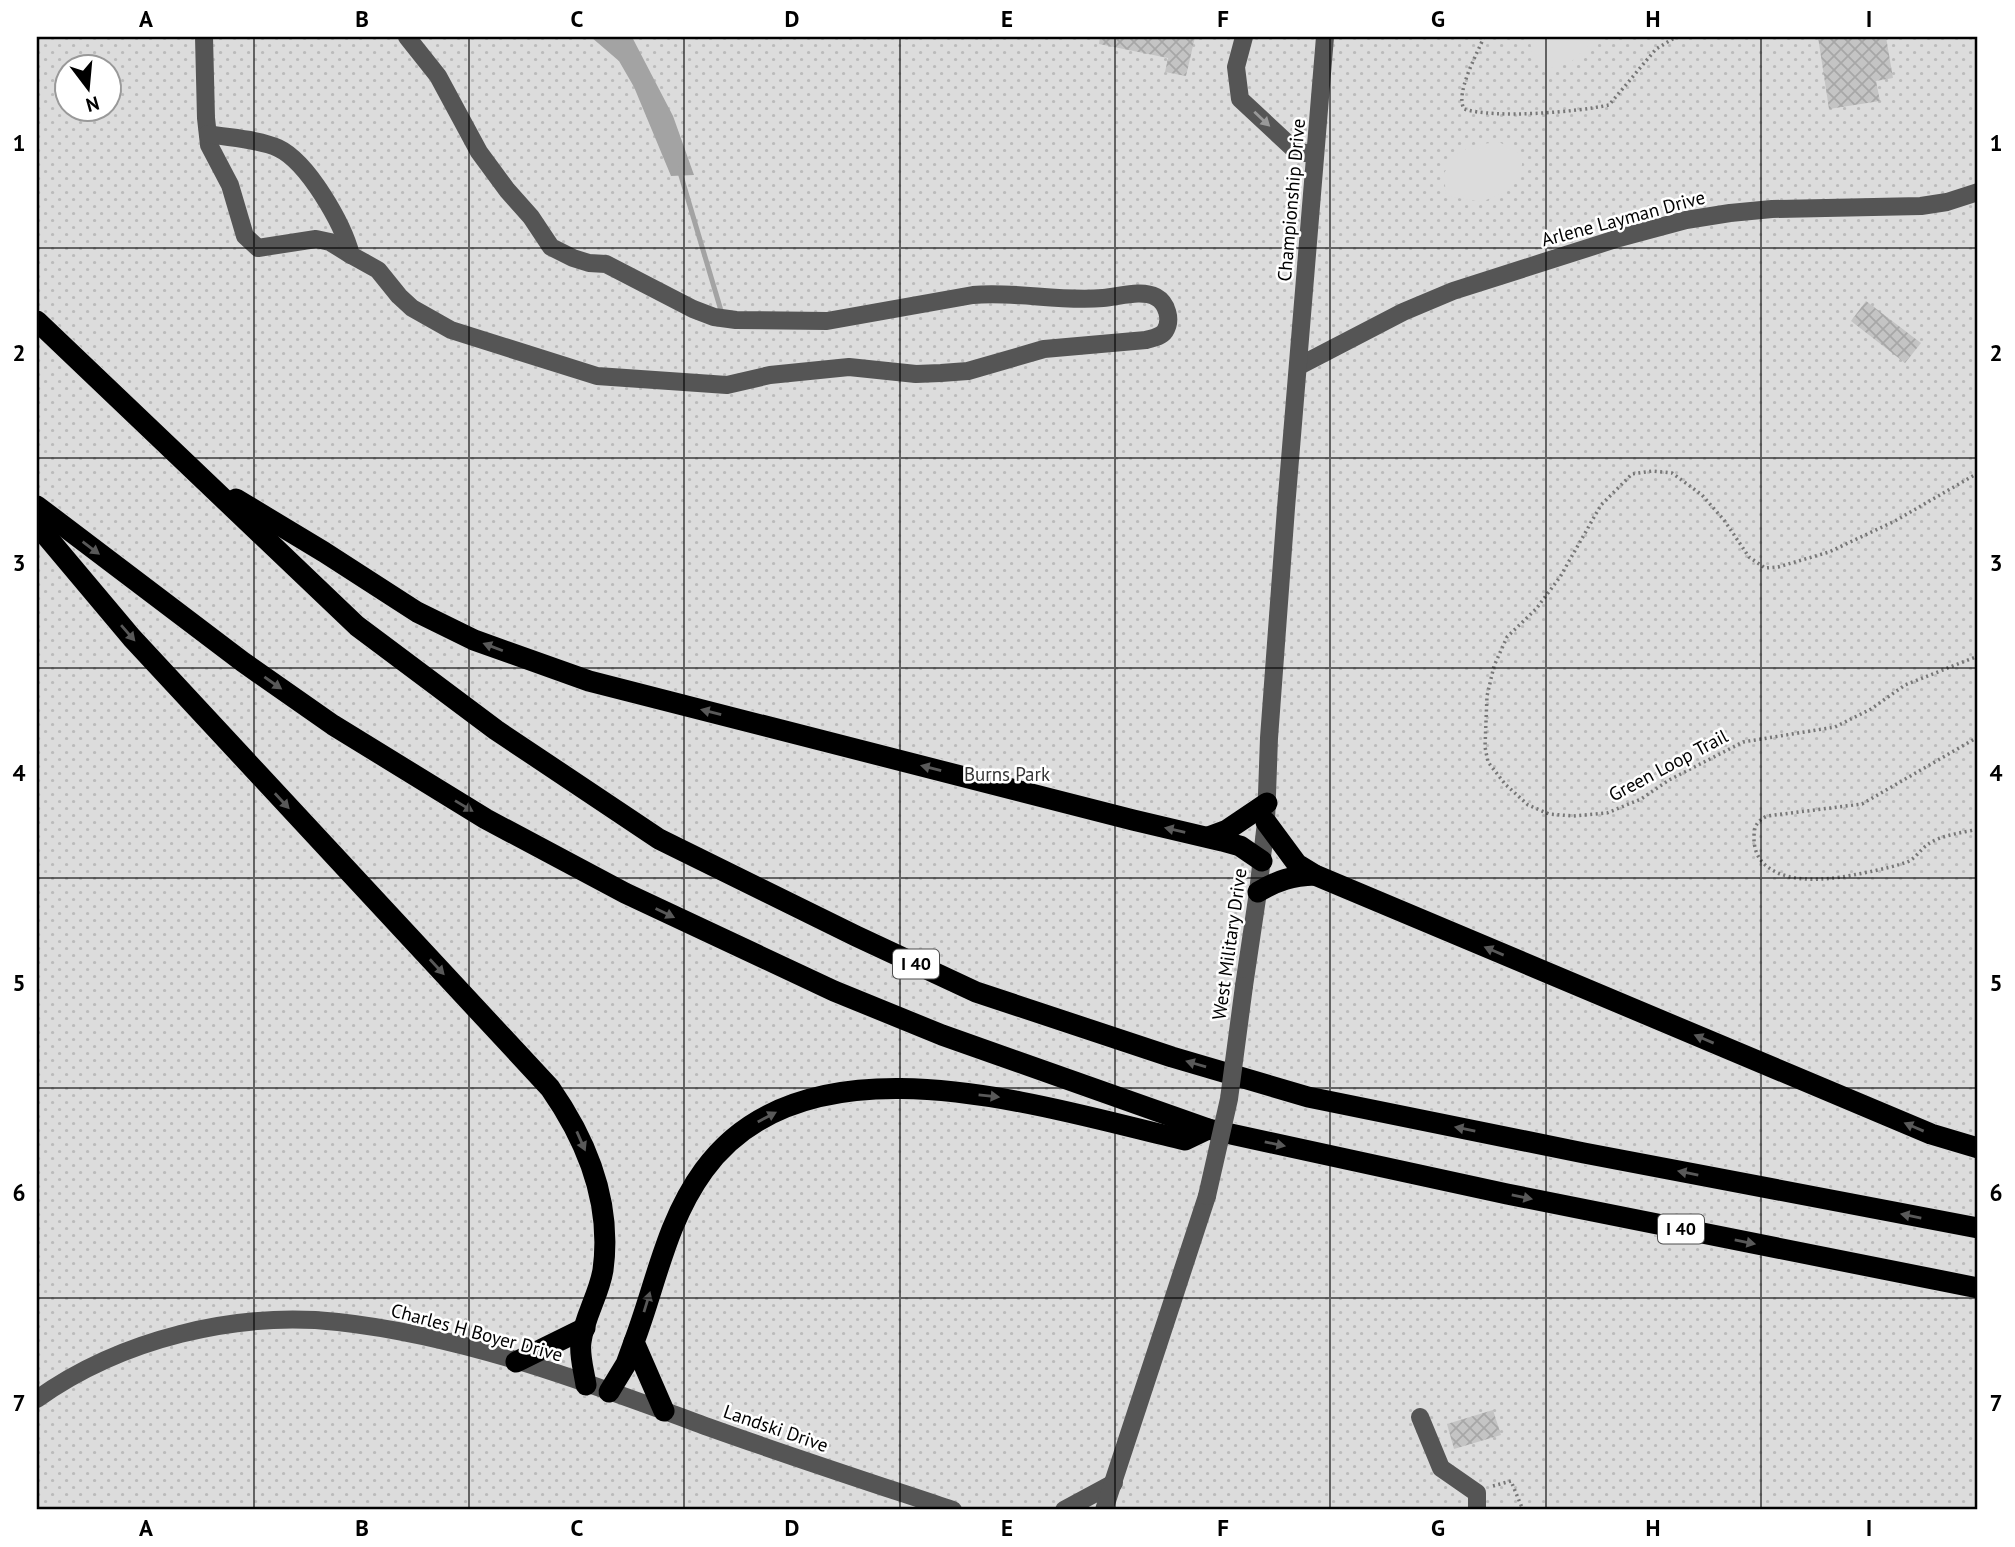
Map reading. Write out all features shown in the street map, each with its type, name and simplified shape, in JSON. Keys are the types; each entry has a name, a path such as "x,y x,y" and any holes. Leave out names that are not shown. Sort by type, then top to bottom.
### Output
{"highway":[{"name":"I 40","path":"37,321 357,626 496,730 659,839 856,936 976,992 1172,1057 1308,1097 1978,1228"},
{"path":"204,480 417,612 474,640 520,658 603,684 1120,817 1208,837 1240,846 1262,861"},
{"name":"I 40","path":"37,506 243,662 334,725 486,820 554,858 736,947 834,991 967,1044 1208,1129 1507,1194 1978,1287"},
{"path":"37,525 132,638 550,1088 566,1111 591,1163 601,1207 604,1242 603,1269 581,1340 586,1385"},
{"path":"1208,837 1267,813 1297,864 1315,875 1931,1134 1978,1148"},
{"path":"1258,892 1277,880 1315,875"},
{"path":"608,1392 626,1364 673,1226 692,1189 718,1153 738,1135 758,1121 787,1107 814,1097 839,1092 886,1088 996,1096 1185,1140 1208,1129"},
{"path":"516,1362 586,1328"},
{"path":"634,1342 664,1411"}],"street":[{"path":"204,37 208,134 214,158 230,185 245,236 251,244 258,248 316,239 330,242 378,270 398,296 412,308 452,330 597,376 727,385 770,375 849,367 916,374 968,371 1044,349 1146,340 1165,331 1168,321 1164,304 1146,295 1100,299 995,293 953,297 827,321 736,320 714,317 606,264 589,263 551,247 479,152 438,76 407,37"},
{"path":"1244,37 1236,67 1240,99 1298,153 1315,153"},
{"name":"Championship Drive","path":"1299,366 1325,37"},
{"path":"208,134 275,146 288,153 304,169 339,220 351,255"},
{"name":"Arlene Layman Drive","path":"1299,366 1403,312 1453,291 1619,238 1686,220 1772,209 1921,206 1947,202 1978,192"},
{"name":"West Military Drive","path":"1104,1510 1207,1196 1229,1099 1267,813 1269,738 1299,366"},
{"name":"Charles H Boyer Drive","path":"37,1399 93,1366 141,1346 239,1323 288,1320 369,1326 432,1338 586,1385"},
{"name":"Landski Drive","path":"586,1385 953,1510"},
{"path":"1420,1417 1441,1468 1477,1502"},
{"path":"1064,1510 1114,1483"}],"path":[{"path":"1484,37 1464,86 1461,105 1464,110 1512,114 1609,105 1656,49 1676,37"},
{"name":"Green Loop Trail","path":"1978,473 1895,520 1829,552 1778,567 1765,568 1749,557 1724,520 1702,495 1671,473 1652,471 1632,474 1601,505 1560,577 1536,609 1507,637 1494,666 1487,696 1485,747 1488,762 1505,784 1528,805 1549,814 1573,816 1607,813 1641,799 1669,780 1743,742 1835,727 1871,709 1905,685 1978,656"},
{"path":"1978,737 1862,804 1759,820 1755,826 1754,840 1756,855 1763,866 1782,874 1823,879 1908,862 1935,840 1978,829"},
{"path":"1477,1502 1511,1481 1523,1510"}],"green space":[{"name":"Burns Park","path":"37,37 1978,37 1978,1510 37,1510"},
{"path":"1530,37 1599,37 1572,61 1543,71 1532,56"},
{"path":"1499,142 1523,155 1521,173 1510,189 1482,202 1446,196 1444,173 1456,155 1473,145"}],"shaded area":[{"path":"591,37 632,37 673,116 694,175 671,176 634,87 619,61"}],"building":[{"path":"1100,37 1195,37 1186,76 1165,72 1168,58 1099,44"},
{"path":"1818,37 1886,37 1893,78 1876,81 1880,101 1829,109"},
{"path":"1866,301 1921,343 1905,363 1851,321"},
{"path":"1493,1410 1501,1435 1454,1449 1447,1424"}],"waterway":[{"path":"679,169 722,314"}]}
